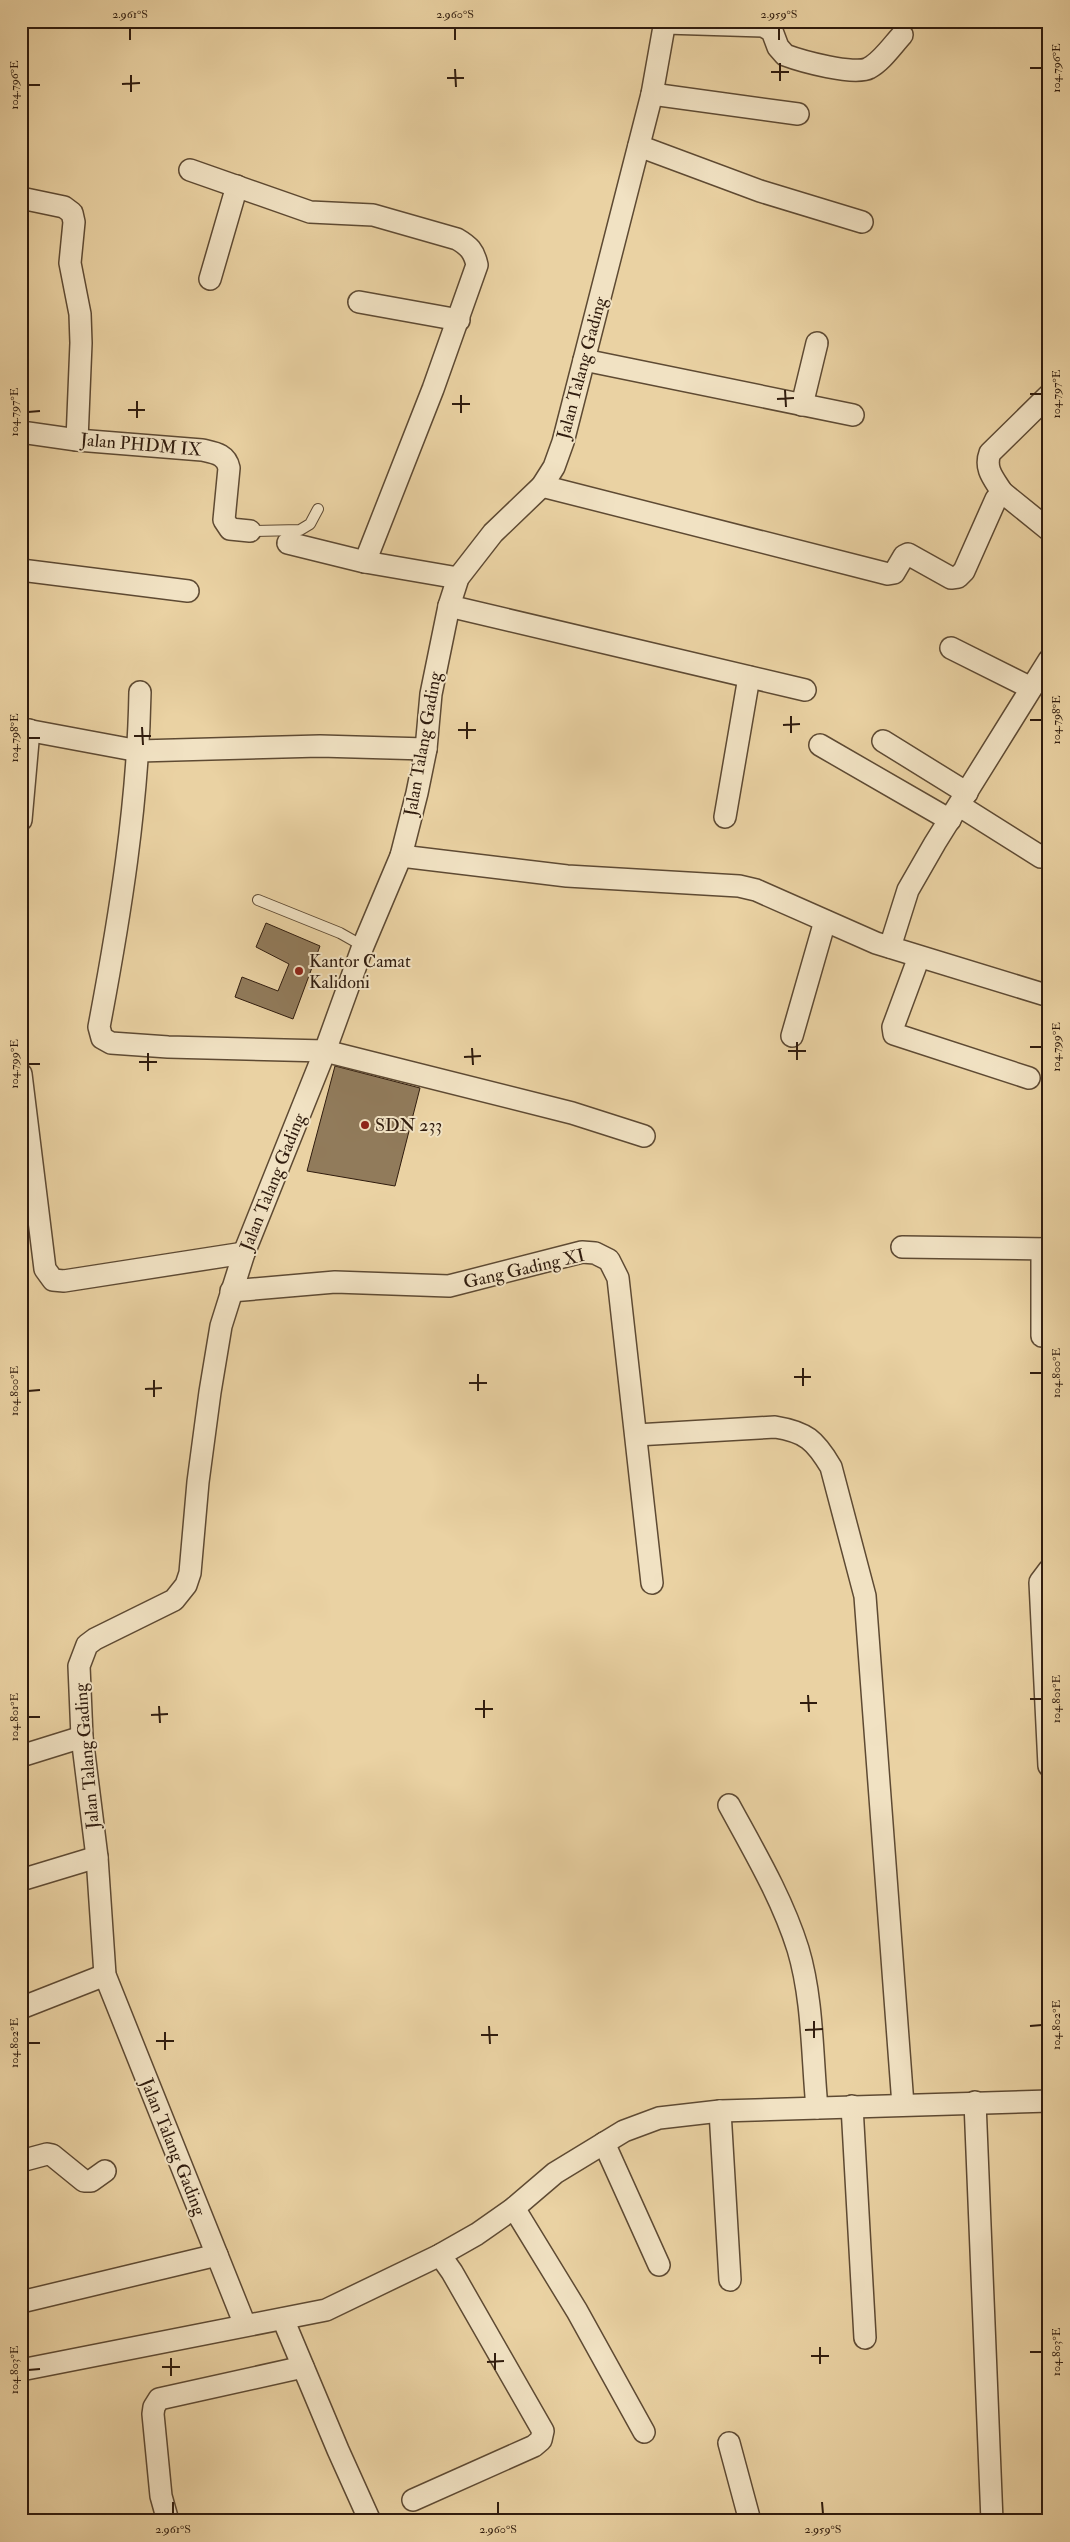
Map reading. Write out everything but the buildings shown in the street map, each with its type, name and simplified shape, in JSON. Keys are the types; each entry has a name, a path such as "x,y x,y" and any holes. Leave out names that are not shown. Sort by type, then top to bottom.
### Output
{"street":[{"path":"665,22 763,26 772,31 778,47 786,56 856,70 868,69 874,65 902,36"},
{"name":"Jalan Talang Gading","path":"245,2325 105,1975 97,1857 82,1736 79,1666 87,1645 174,1600 186,1585 190,1573 210,1392 222,1326 231,1291 244,1253 325,1051 362,946 401,856 426,749 432,694 449,606 458,578 493,533 542,486 554,467 563,442 652,94 665,22"},
{"path":"652,94 798,114"},
{"path":"639,146 760,191 862,222"},
{"path":"190,170 310,212 374,215 457,239 473,250 477,265 459,320 365,562"},
{"path":"210,279 237,186"},
{"path":"21,198 64,207 72,213 74,222 70,263 80,314 81,343 77,440"},
{"path":"359,302 459,320"},
{"path":"802,405 817,343"},
{"path":"584,360 853,415"},
{"path":"1049,395 990,453 988,466 990,474 1002,492 1049,530"},
{"name":"Jalan PHDM IX","path":"21,432 77,440 202,450 221,455 229,468 224,520 230,529 250,531"},
{"path":"542,486 883,574 894,573 904,556 909,554 954,578 958,578 964,571 996,499 1002,492"},
{"path":"288,544 365,562 458,578"},
{"path":"21,570 188,591"},
{"path":"449,606 805,690"},
{"path":"951,648 1030,688"},
{"path":"890,947 908,890 1030,688 1049,660"},
{"path":"725,818 749,677"},
{"path":"140,692 139,751 125,875 99,1028 100,1036 111,1043 168,1048 325,1051 572,1113 644,1136"},
{"path":"21,820 25,729 139,751 310,746 426,749"},
{"path":"883,741 959,806"},
{"path":"820,745 959,806 1041,857"},
{"path":"401,856 567,876 739,886 756,890 825,921 890,947 1049,996"},
{"path":"792,1036 825,921"},
{"path":"919,957 893,1027 894,1034 1029,1078"},
{"path":"21,1074 44,1269 54,1280 64,1281 244,1253"},
{"path":"902,1247 1045,1249 1042,1336"},
{"name":"Gang Gading XI","path":"231,1291 335,1282 449,1286 582,1252 603,1256 610,1260 618,1278 652,1583"},
{"path":"636,1435 775,1428 794,1430 808,1437 822,1452 831,1467 865,1596 903,2105"},
{"path":"1049,1570 1040,1582 1049,1766"},
{"path":"21,1756 82,1736"},
{"path":"729,1804 786,1915 798,1950 806,1987 817,2108"},
{"path":"21,1880 97,1857"},
{"path":"21,2008 105,1975"},
{"path":"21,2370 326,2310 440,2255 477,2234 514,2208 555,2173 624,2131 659,2118 720,2111 1049,2100"},
{"path":"975,2102 992,2521"},
{"path":"852,2106 865,2338"},
{"path":"720,2111 730,2280"},
{"path":"604,2143 659,2264"},
{"path":"21,2161 47,2154 52,2155 84,2181 91,2181 105,2171"},
{"path":"514,2208 577,2311 644,2432"},
{"path":"21,2302 217,2255"},
{"path":"413,2500 534,2446 541,2440 543,2431 502,2356 440,2255"},
{"path":"283,2319 370,2521"},
{"path":"168,2521 161,2496 154,2414 154,2407 159,2399 303,2367"},
{"path":"729,2443 750,2521"}],"lane":[{"path":"250,531 300,530 310,524 318,509"},
{"path":"258,900 340,933 362,946"}],"place":[{"name":"Kantor Camat Kalidoni","path":"299,971"},
{"name":"SDN 233","path":"365,1125"}]}
